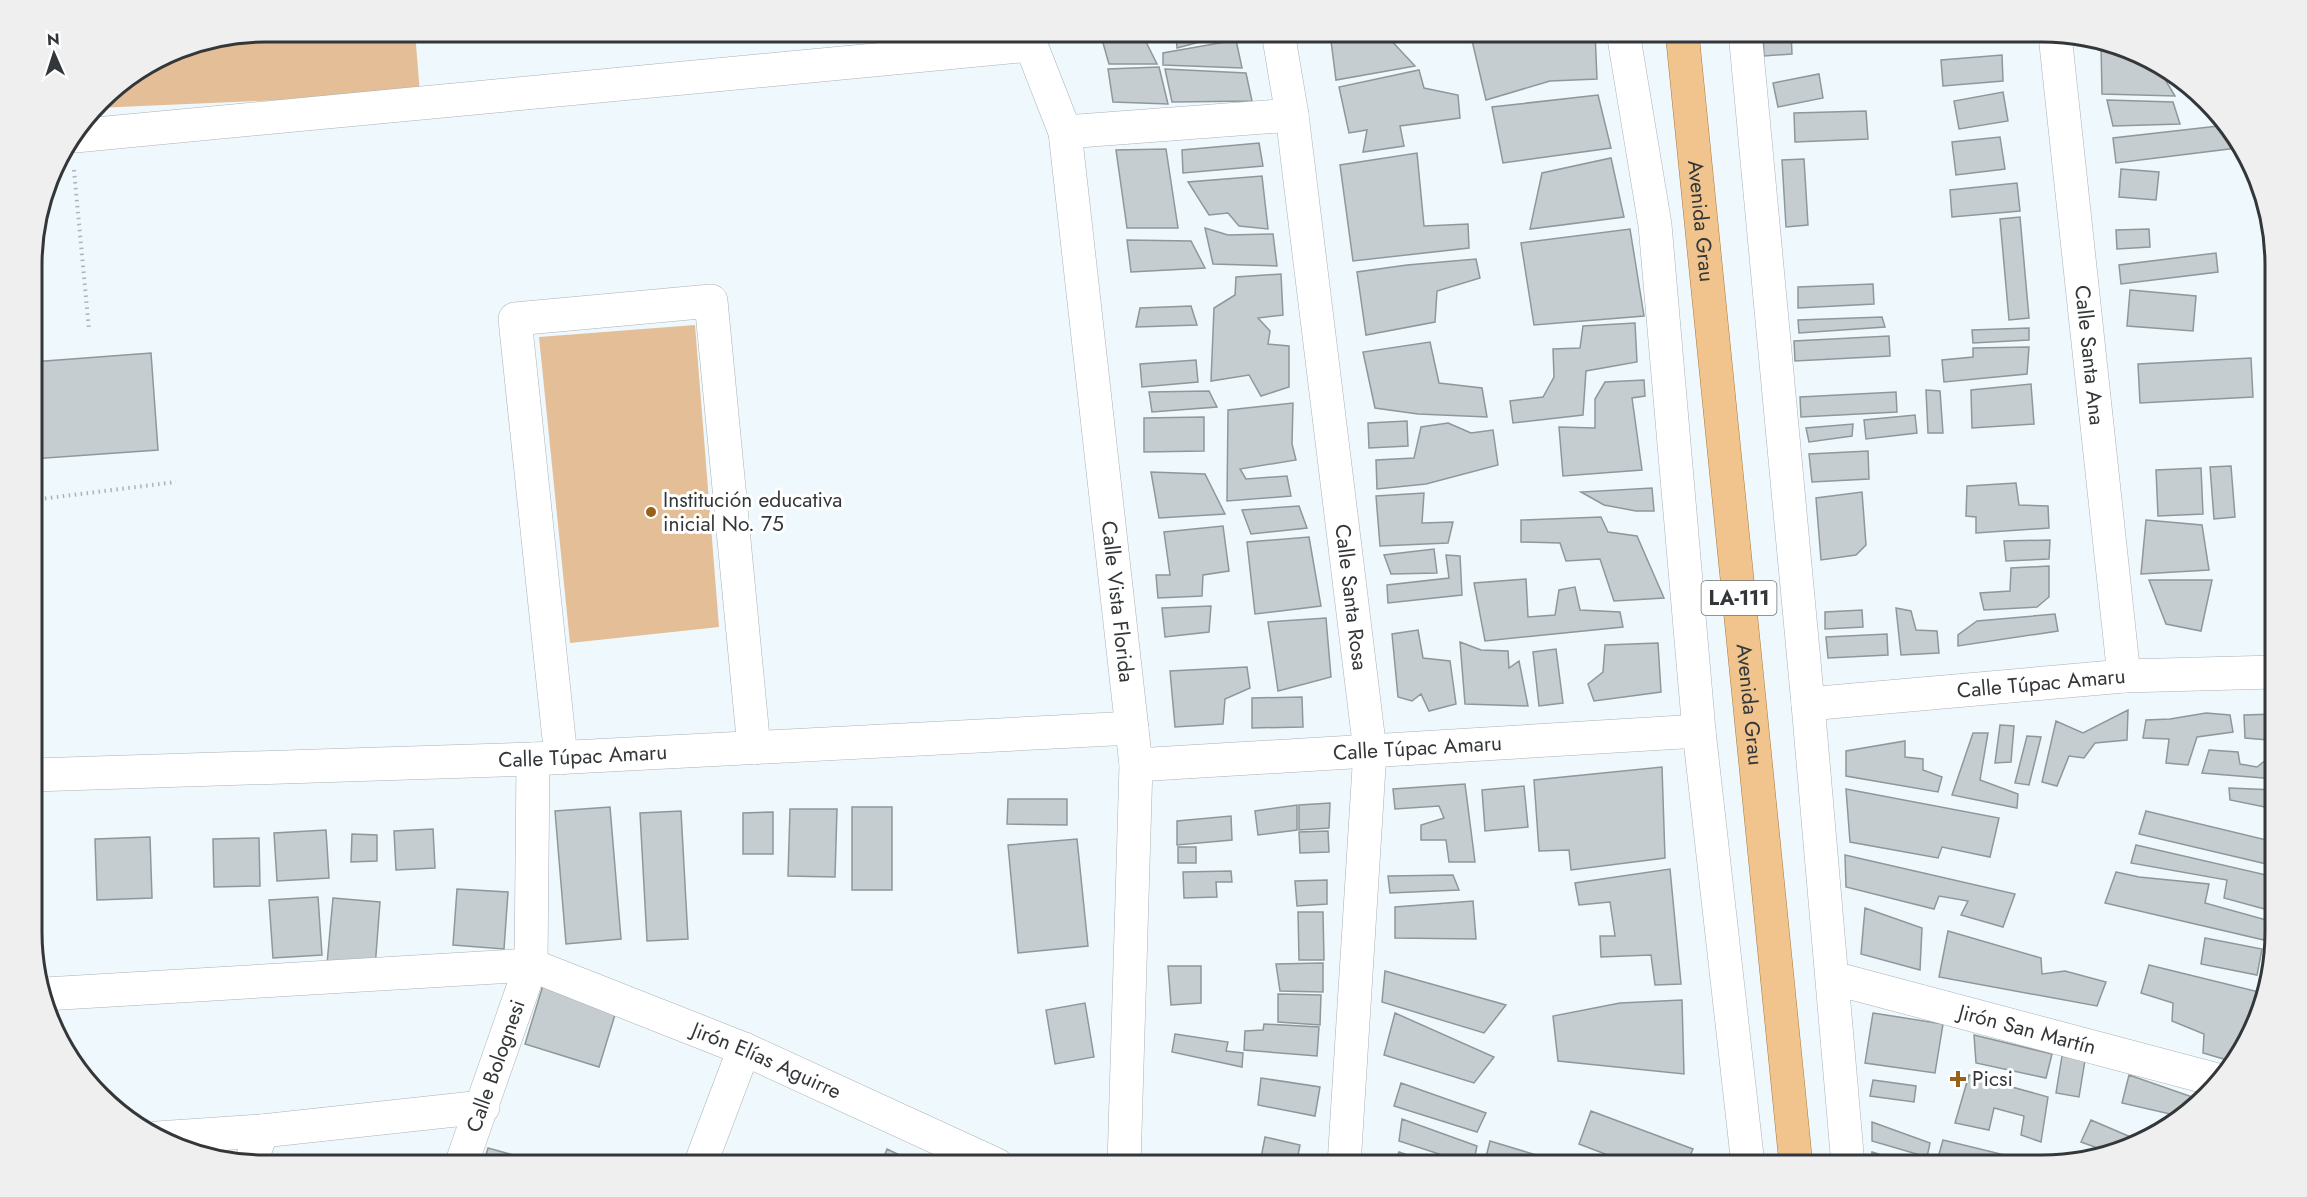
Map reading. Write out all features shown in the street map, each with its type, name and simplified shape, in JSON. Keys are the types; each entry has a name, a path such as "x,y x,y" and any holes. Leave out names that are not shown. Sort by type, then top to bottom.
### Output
{"main road":[{"name":"Avenida Grau","path":"1683,42 1795,1155"}],"street":[{"path":"1013,42 1031,45"},
{"name":"Calle Santa Rosa","path":"1280,42 1292,115 1370,751 1345,1155"},
{"path":"1625,42 1655,225 1699,731 1747,1155"},
{"path":"1746,42 1833,978 1847,1155"},
{"name":"Calle Santa Ana","path":"2056,42 2124,676"},
{"path":"74,150 1031,45"},
{"name":"Calle Vista Florida","path":"1031,45 1065,132 1136,765 1124,1155"},
{"path":"1065,132 1292,115"},
{"name":"Calle Bolognesi","path":"465,1155 531,965 547,758 515,319 711,301 753,748"},
{"name":"Calle Túpac Amaru","path":"1808,704 2124,676 2265,672"},
{"name":"Calle Túpac Amaru","path":"42,775 547,758 1132,728"},
{"name":"Calle Túpac Amaru","path":"1136,765 1699,731"},
{"path":"51,994 531,965"},
{"name":"Jirón Elías Aguirre","path":"531,965 744,1049 975,1155"},
{"name":"Jirón San Martín","path":"1833,978 2211,1078"},
{"path":"704,1155 744,1049"},
{"path":"176,1137 261,1131 483,1107"},
{"path":"252,1155 261,1131"}],"path":[{"path":"74,150 89,330"},
{"path":"42,499 176,482"}],"shaded area":[{"path":"250,42 416,42 420,94 107,108 129,88 179,59 221,46"},
{"path":"695,325 719,627 570,643 539,337"}],"building":[{"path":"1103,42 1146,42 1157,64 1109,64"},
{"path":"1177,42 1200,42 1177,48"},
{"path":"1236,42 1242,68 1163,65 1163,53"},
{"path":"1331,42 1393,42 1415,66 1336,80"},
{"path":"1472,42 1595,42 1597,79 1550,81 1486,100"},
{"path":"1763,42 1791,42 1792,54 1764,56"},
{"path":"2101,50 2128,59 2154,72 2165,79 2175,96 2102,94"},
{"path":"2002,55 2003,81 1943,86 1941,60"},
{"path":"1159,67 1168,104 1113,102 1108,69"},
{"path":"1165,69 1246,73 1252,101 1172,102"},
{"path":"1419,70 1424,88 1458,95 1460,118 1400,126 1404,146 1363,152 1367,130 1349,133 1339,87"},
{"path":"1819,74 1823,98 1778,107 1773,83"},
{"path":"2003,92 2008,121 1959,129 1954,101"},
{"path":"1598,95 1611,148 1503,163 1492,107"},
{"path":"2107,100 2173,102 2180,124 2113,126"},
{"path":"1866,111 1868,139 1795,142 1794,113"},
{"path":"2217,126 2232,149 2116,163 2113,138"},
{"path":"2000,137 2005,169 1956,175 1952,142"},
{"path":"1259,143 1263,166 1183,173 1182,150"},
{"path":"1166,149 1178,228 1127,228 1116,150"},
{"path":"1417,153 1424,226 1468,224 1469,248 1353,261 1340,165"},
{"path":"1611,158 1624,217 1530,229 1542,173"},
{"path":"1804,159 1808,225 1786,227 1782,160"},
{"path":"2121,169 2159,172 2156,200 2119,197"},
{"path":"1262,176 1268,229 1239,226 1228,213 1209,215 1188,182"},
{"path":"2017,183 2020,211 1952,217 1950,190"},
{"path":"2020,217 2029,318 2009,320 2000,219"},
{"path":"1205,228 1228,235 1273,234 1277,266 1213,264"},
{"path":"1630,229 1644,316 1534,325 1521,243"},
{"path":"2149,229 2150,247 2117,249 2116,230"},
{"path":"1127,240 1191,241 1205,268 1131,272"},
{"path":"2216,253 2218,272 2121,284 2119,265"},
{"path":"1476,259 1480,278 1437,291 1435,322 1366,335 1357,272"},
{"path":"1281,274 1283,315 1258,318 1270,331 1268,344 1289,346 1289,387 1261,396 1249,375 1211,381 1214,308 1235,295 1236,277"},
{"path":"1873,284 1874,304 1798,308 1798,287"},
{"path":"2130,290 2196,296 2193,331 2127,326"},
{"path":"1191,306 1197,325 1136,327 1140,308"},
{"path":"1882,317 1885,327 1799,333 1798,320"},
{"path":"1635,323 1637,362 1586,371 1583,415 1513,423 1510,401 1543,397 1554,377 1553,349 1580,348 1583,326"},
{"path":"2029,328 2029,340 1973,343 1972,330"},
{"path":"1889,336 1890,356 1795,361 1794,341"},
{"path":"1430,342 1439,383 1482,388 1487,417 1418,414 1375,408 1363,352"},
{"path":"2029,347 2027,374 1944,382 1942,360 1973,357 1973,348"},
{"path":"151,353 158,450 42,458 42,361"},
{"path":"2251,358 2253,397 2140,403 2138,364"},
{"path":"1196,360 1198,382 1142,387 1140,364"},
{"path":"1644,380 1645,396 1632,398 1642,470 1563,476 1559,427 1595,428 1595,399 1605,382"},
{"path":"2031,384 2034,424 1972,428 1971,390"},
{"path":"1926,390 1940,391 1943,433 1928,433"},
{"path":"1209,391 1217,407 1152,412 1149,392"},
{"path":"1896,392 1897,412 1801,417 1800,397"},
{"path":"1293,403 1292,444 1296,460 1240,469 1246,479 1287,476 1291,496 1227,501 1228,410"},
{"path":"1915,415 1917,433 1866,439 1864,420"},
{"path":"1204,417 1204,451 1144,452 1144,418"},
{"path":"1407,421 1408,446 1369,448 1368,423"},
{"path":"1448,423 1471,433 1493,430 1498,465 1426,484 1377,489 1376,460 1414,458 1421,427"},
{"path":"1853,424 1852,436 1809,442 1806,428"},
{"path":"1868,451 1869,479 1812,482 1809,454"},
{"path":"2231,466 2235,517 2214,519 2210,467"},
{"path":"2201,468 2203,514 2158,516 2156,470"},
{"path":"1151,472 1205,474 1225,514 1159,518"},
{"path":"2016,483 2019,505 2048,506 2049,528 1976,533 1976,517 1966,516 1967,486"},
{"path":"1652,488 1654,511 1636,511 1604,505 1581,492"},
{"path":"1862,492 1866,545 1856,555 1821,560 1816,498"},
{"path":"1424,493 1422,523 1453,522 1448,543 1380,546 1376,496"},
{"path":"1299,506 1307,528 1251,534 1242,510"},
{"path":"1601,517 1608,532 1637,536 1664,598 1614,601 1600,559 1566,561 1560,543 1521,542 1521,520"},
{"path":"2146,520 2202,525 2209,570 2141,574"},
{"path":"1223,526 1229,571 1203,575 1202,596 1158,598 1156,575 1170,575 1164,532"},
{"path":"1309,537 1321,606 1255,614 1247,542"},
{"path":"2050,540 2049,559 2006,561 2004,541"},
{"path":"1434,549 1437,573 1391,574 1384,555"},
{"path":"1446,555 1460,556 1462,595 1388,603 1387,585 1449,578"},
{"path":"2049,566 2049,597 2037,607 1984,610 1980,593 2010,591 2011,568"},
{"path":"1526,579 1528,617 1555,615 1559,590 1575,587 1580,610 1620,612 1623,627 1485,641 1474,583"},
{"path":"2149,580 2212,580 2201,631 2166,624"},
{"path":"1211,606 1209,632 1165,637 1162,608"},
{"path":"1896,608 1911,611 1916,630 1937,631 1939,653 1901,655"},
{"path":"1862,610 1863,627 1825,629 1825,612"},
{"path":"2055,614 2058,631 1958,646 1958,635 1977,621"},
{"path":"1326,618 1331,677 1278,691 1268,622"},
{"path":"1418,630 1423,658 1450,661 1456,704 1429,711 1421,694 1412,701 1398,697 1392,634"},
{"path":"1887,634 1888,655 1828,658 1826,637"},
{"path":"1460,642 1481,650 1508,651 1509,668 1519,661 1528,706 1465,704"},
{"path":"1658,643 1661,692 1594,701 1588,684 1603,672 1605,645"},
{"path":"1556,649 1563,703 1539,706 1533,652"},
{"path":"1247,667 1250,688 1225,699 1223,724 1175,727 1170,671"},
{"path":"1302,697 1303,727 1252,728 1252,698"},
{"path":"2128,710 2127,740 2095,743 2084,758 2069,756 2057,786 2042,782 2056,721 2083,733"},
{"path":"2206,713 2230,715 2233,732 2197,737 2188,765 2166,763 2169,739 2143,738 2146,720"},
{"path":"2265,714 2265,740 2245,738 2244,715"},
{"path":"2000,725 2014,726 2011,762 1995,763"},
{"path":"1973,733 1988,733 1980,780 2018,794 2017,808 1952,795"},
{"path":"2027,736 2041,737 2029,785 2015,783"},
{"path":"1905,741 1905,757 1923,759 1923,770 1942,777 1938,792 1846,776 1846,751"},
{"path":"2209,750 2238,752 2240,764 2257,767 2265,761 2265,778 2202,773"},
{"path":"1662,767 1665,858 1571,870 1569,850 1539,851 1534,780"},
{"path":"1465,784 1475,862 1449,862 1446,840 1421,840 1421,825 1444,818 1439,806 1395,809 1393,789"},
{"path":"1524,786 1528,827 1485,831 1482,790"},
{"path":"2229,788 2265,790 2265,807 2230,800"},
{"path":"1846,789 1999,818 1990,857 1942,847 1938,858 1850,842"},
{"path":"1008,799 1067,799 1067,825 1007,824"},
{"path":"1330,803 1329,828 1299,830 1299,805"},
{"path":"1297,805 1297,830 1258,835 1255,811"},
{"path":"610,807 621,939 566,944 555,811"},
{"path":"852,807 892,807 892,890 852,890"},
{"path":"790,809 837,809 835,877 788,876"},
{"path":"681,811 688,939 647,941 640,813"},
{"path":"2146,811 2265,840 2265,864 2139,834"},
{"path":"773,812 773,854 743,854 743,813"},
{"path":"1231,816 1232,840 1177,845 1177,821"},
{"path":"433,829 435,868 396,870 394,831"},
{"path":"326,830 329,878 277,881 274,833"},
{"path":"1328,831 1329,852 1300,853 1299,832"},
{"path":"352,834 377,835 377,861 351,862"},
{"path":"150,837 152,898 97,900 95,839"},
{"path":"259,838 260,886 214,887 213,839"},
{"path":"1077,839 1088,946 1018,953 1008,845"},
{"path":"2136,845 2265,875 2265,909 2224,898 2227,880 2131,863"},
{"path":"1178,847 1196,847 1196,863 1178,863"},
{"path":"1845,855 2015,894 2003,927 1961,915 1968,901 1939,896 1934,909 1846,887"},
{"path":"1670,869 1681,984 1655,985 1651,955 1601,957 1600,936 1615,936 1610,902 1579,905 1575,883"},
{"path":"1231,871 1232,882 1216,882 1217,897 1184,898 1183,872"},
{"path":"2116,872 2139,877 2209,884 2205,903 2265,920 2265,937 2264,940 2105,903"},
{"path":"1453,875 1459,890 1390,893 1388,876"},
{"path":"1327,880 1327,904 1297,906 1295,881"},
{"path":"457,889 508,892 504,949 453,945"},
{"path":"318,897 322,955 273,958 269,900"},
{"path":"333,898 380,902 375,968 327,964"},
{"path":"1473,901 1476,939 1395,938 1395,907"},
{"path":"1865,908 1922,928 1920,970 1861,954"},
{"path":"1298,912 1323,912 1324,960 1299,960"},
{"path":"1948,931 2041,958 2042,974 2065,971 2106,982 2097,1006 1939,977"},
{"path":"2205,938 2262,949 2257,975 2201,964"},
{"path":"1323,963 1323,992 1280,991 1276,964"},
{"path":"2149,965 2257,991 2242,1031 2225,1059 2203,1053 2204,1034 2172,1021 2173,1003 2141,993"},
{"path":"1168,966 1201,966 1201,1003 1171,1005"},
{"path":"1385,971 1506,1005 1484,1033 1382,1002"},
{"path":"544,982 618,1005 599,1067 525,1044"},
{"path":"1278,994 1321,995 1320,1025 1278,1022"},
{"path":"1682,1000 1684,1074 1558,1061 1553,1016 1620,1003"},
{"path":"1085,1003 1094,1057 1055,1064 1046,1010"},
{"path":"1395,1013 1494,1057 1474,1083 1384,1055"},
{"path":"1873,1013 1943,1024 1935,1073 1865,1063"},
{"path":"1264,1024 1319,1027 1317,1056 1244,1050 1245,1031 1263,1030"},
{"path":"1175,1034 1228,1042 1226,1051 1243,1053 1242,1067 1172,1052"},
{"path":"1974,1035 2052,1054 2046,1078 1976,1063"},
{"path":"2062,1056 2085,1060 2079,1097 2056,1093"},
{"path":"1969,1075 2048,1097 2041,1142 2021,1135 2024,1116 1994,1108 1989,1130 1955,1123"},
{"path":"2129,1075 2192,1097 2170,1114 2122,1103"},
{"path":"1261,1078 1320,1087 1315,1116 1258,1105"},
{"path":"1873,1080 1916,1086 1914,1102 1870,1096"},
{"path":"1401,1083 1486,1113 1477,1132 1394,1106"},
{"path":"1591,1111 1693,1149 1690,1155 1608,1155 1579,1144"},
{"path":"1402,1119 1477,1146 1475,1155 1442,1155 1399,1141"},
{"path":"2091,1120 2130,1137 2097,1148 2081,1142"},
{"path":"1872,1122 1930,1143 1927,1155 1920,1155 1872,1141"},
{"path":"1265,1137 1300,1145 1298,1155 1262,1155"},
{"path":"1943,1140 2005,1155 1939,1155"},
{"path":"1490,1141 1536,1155 1486,1155"},
{"path":"488,1148 513,1155 486,1155"},
{"path":"887,1149 900,1155 885,1155"}],"place":[{"name":"Institución educativa inicial No. 75","path":"651,512"},
{"name":"Picsi","path":"1958,1079"}]}
